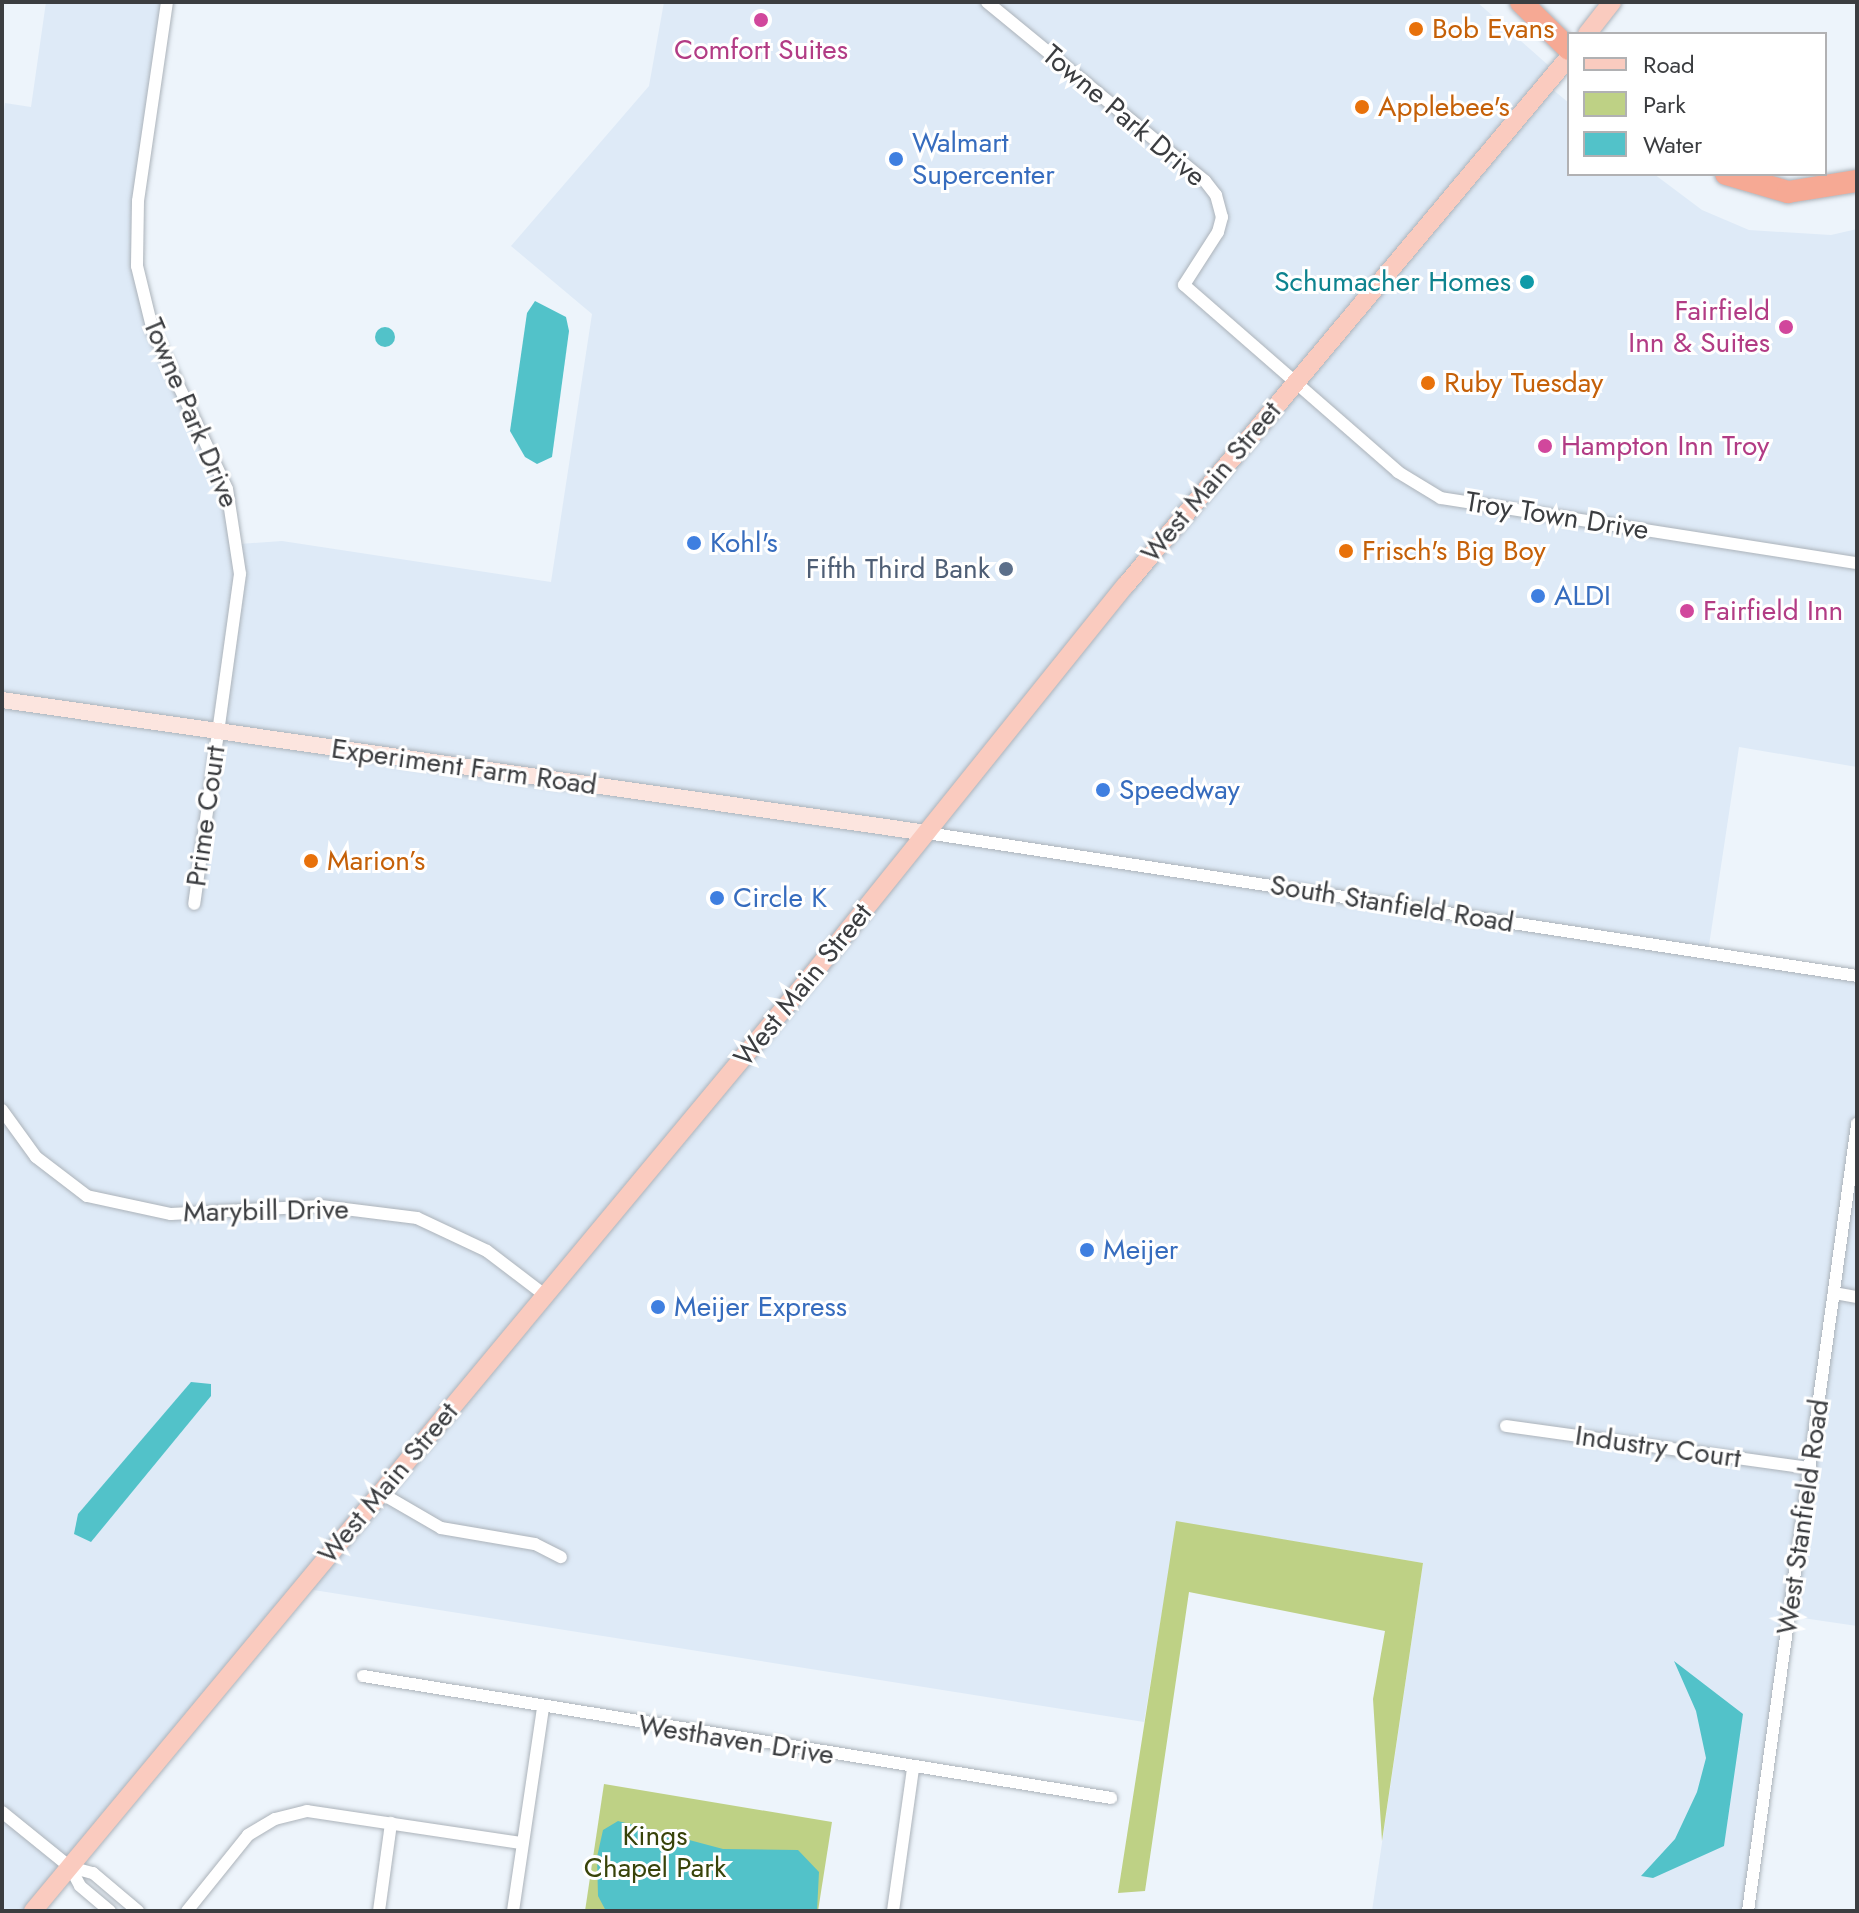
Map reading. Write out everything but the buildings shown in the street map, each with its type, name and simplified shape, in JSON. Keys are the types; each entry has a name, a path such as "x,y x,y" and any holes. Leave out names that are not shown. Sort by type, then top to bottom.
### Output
{"highway":[{"path":"1521,2 1567,47"},
{"path":"1733,176 1788,192 1821,191 1857,181"}],"main road":[{"path":"1589,32 1612,2"},
{"name":"West Main Street","path":"33,1911 379,1492 546,1296 1295,381 1567,59"}],"street":[{"name":"Towne Park Drive","path":"167,2 138,201 137,266 153,331 234,512 240,574 219,729"},
{"name":"Towne Park Drive","path":"987,2 1216,195 1222,217 1218,232 1184,285 1295,381"},
{"name":"Troy Town Drive","path":"1295,381 1398,472 1441,498 1857,563"},
{"name":"Experiment Farm Road","path":"2,700 927,833"},
{"name":"Prime Court","path":"194,904 219,729"},
{"name":"South Stanfield Road","path":"927,833 1857,976"},
{"name":"Marybill Drive","path":"2,1110 36,1157 87,1196 171,1214 321,1206 417,1218 487,1251 546,1296"},
{"name":"West Stanfield Road","path":"1748,1911 1857,1124"},
{"path":"1834,1293 1857,1297"},
{"name":"Industry Court","path":"1506,1426 1810,1468"},
{"path":"379,1492 441,1528 535,1544 561,1557"},
{"name":"Westhaven Drive","path":"363,1676 543,1709 1111,1798"},
{"path":"513,1911 543,1709"},
{"path":"893,1911 913,1769"},
{"path":"187,1911 248,1835 275,1819 307,1811 522,1843"},
{"path":"2,1812 70,1867 80,1886 110,1911"},
{"path":"379,1911 391,1823"},
{"path":"70,1867 93,1873 138,1911"}],"shaded area":[{"path":"46,2 167,2 138,201 145,301 227,489 239,544 282,541 551,582 592,314 511,246 649,86 664,2 1477,2 1556,72 1546,84 1567,101 1567,176 1657,176 1702,210 1749,230 1831,235 1857,229 1857,767 1739,747 1708,952 1857,976 1857,1626 1789,1616 1748,1911 1372,1911 1423,1563 1177,1522 1144,1722 301,1588 33,1911 2,1911 2,125 5,103 31,107"}],"green space":[{"path":"1176,1521 1423,1563 1382,1841 1373,1699 1385,1631 1189,1592 1145,1891 1118,1893"},
{"name":"Kings Chapel Park","path":"604,1784 832,1822 818,1911 585,1911"}],"water":[{"path":"535,301 566,317 569,331 552,457 537,464 525,457 510,431 527,313"},
{"path":"385,327 392,330 395,337 392,344 385,347 378,344 375,337 378,330"},
{"path":"191,1382 211,1384 211,1396 91,1542 74,1534 78,1514"},
{"path":"1674,1661 1743,1714 1724,1846 1653,1878 1641,1876 1675,1839 1697,1792 1706,1758 1696,1711"},
{"name":"Kings Chapel Park","path":"618,1821 723,1849 798,1850 819,1872 817,1911 606,1911 598,1896 597,1857 603,1830"}],"place":[{"name":"Comfort Suites","path":"761,20"},
{"name":"Bob Evans","path":"1416,29"},
{"name":"Applebee's","path":"1362,107"},
{"name":"Walmart Supercenter","path":"896,159"},
{"name":"Schumacher Homes","path":"1527,282"},
{"name":"Fairfield Inn & Suites","path":"1786,327"},
{"name":"Ruby Tuesday","path":"1428,383"},
{"name":"Hampton Inn Troy","path":"1545,446"},
{"name":"Kohl's","path":"694,543"},
{"name":"Frisch's Big Boy","path":"1346,551"},
{"name":"Fifth Third Bank","path":"1006,569"},
{"name":"ALDI","path":"1538,596"},
{"name":"Fairfield Inn","path":"1687,611"},
{"name":"Speedway","path":"1103,790"},
{"name":"Marion’s","path":"311,861"},
{"name":"Circle K","path":"717,898"},
{"name":"Meijer","path":"1087,1250"},
{"name":"Meijer Express","path":"658,1307"}]}
